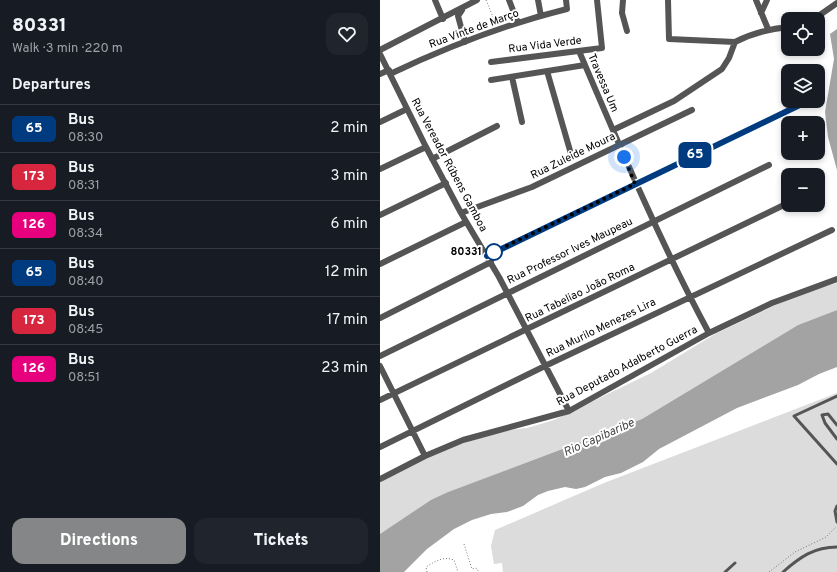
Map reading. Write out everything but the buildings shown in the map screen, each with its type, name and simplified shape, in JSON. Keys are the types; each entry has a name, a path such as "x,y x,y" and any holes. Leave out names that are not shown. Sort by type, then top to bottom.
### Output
{"street":[{"path":"435,0 443,19"},
{"path":"380,50 443,19 467,2 477,0"},
{"path":"509,0 518,24"},
{"path":"538,0 541,16"},
{"name":"Rua Vinte de Março","path":"380,74 389,72 498,30 567,9 566,0"},
{"name":"Rua Vida Verde","path":"491,62 602,48 598,0"},
{"path":"623,0 622,13 627,31"},
{"path":"668,0 669,39 735,42 754,33 768,29 781,28"},
{"path":"756,0 768,29"},
{"path":"761,13 767,0"},
{"path":"465,42 458,16 467,2"},
{"path":"824,12 837,3"},
{"name":"Rua Zuleide Moura","path":"613,130 674,101 722,69 729,58 735,42"},
{"name":"Travessa Um","path":"579,51 635,184 671,260 709,333"},
{"name":"Rua Vereador Rúbens Gamboa","path":"380,54 432,159 466,222 508,293 569,411"},
{"path":"490,80 585,65"},
{"path":"547,71 571,154"},
{"path":"512,77 522,122"},
{"path":"487,256 793,108"},
{"path":"380,122 407,109"},
{"name":"Rua Zuleide Moura","path":"462,213 532,187 618,144 692,110"},
{"path":"432,159 497,126"},
{"path":"380,169 426,147"},
{"name":"Rua Professor Ives Maupeau","path":"380,356 769,165"},
{"path":"380,215 446,183"},
{"name":"Rua Tabeliao João Roma","path":"380,400 781,206"},
{"path":"380,264 466,222"},
{"name":"Rua Murilo Menezes Lira","path":"380,447 832,230"},
{"path":"380,318 491,262"},
{"name":"Rua Deputado Adalberto Guerra","path":"380,479 425,456 481,434 542,420 569,411 709,333 785,297 837,279"},
{"path":"380,366 425,456"}],"lane":[{"path":"837,396 794,416 837,464"},
{"path":"837,425 828,414 822,415 825,423 837,439"},
{"path":"837,506 835,511 837,522"},
{"path":"783,572 809,552 826,547 837,546"},
{"path":"725,572 735,563"}],"path":[{"path":"486,0 498,30"},
{"path":"769,572 795,552 826,537 837,526"},
{"path":"464,544 472,569 476,568 479,572"},
{"path":"427,572 426,567 437,560 447,557 454,560 458,572"}],"shaded area":[{"path":"837,283 837,310 798,325 642,419 448,492 380,534 380,481 435,453 500,431 527,428 554,420 651,373 715,334 799,294"},
{"path":"837,393 837,572 503,572 502,563 494,564 491,546 495,530 604,483"}],"water":[{"path":"837,29 837,170 828,137 825,112 834,59 830,34"},
{"name":"Rio Capibaribe","path":"837,310 837,367 798,385 737,408 659,449 643,462 621,473 605,477 585,487 576,489 565,487 548,491 538,495 523,506 507,512 491,514 472,520 454,529 427,549 404,572 380,572 380,534 431,500 448,492 642,419 798,325"}],"bus line":[{"name":"65","path":"487,256 793,108"}],"place":[{"name":"80331","path":"494,252"}],"route":[{"path":"494,252 635,184 624,157"}]}
